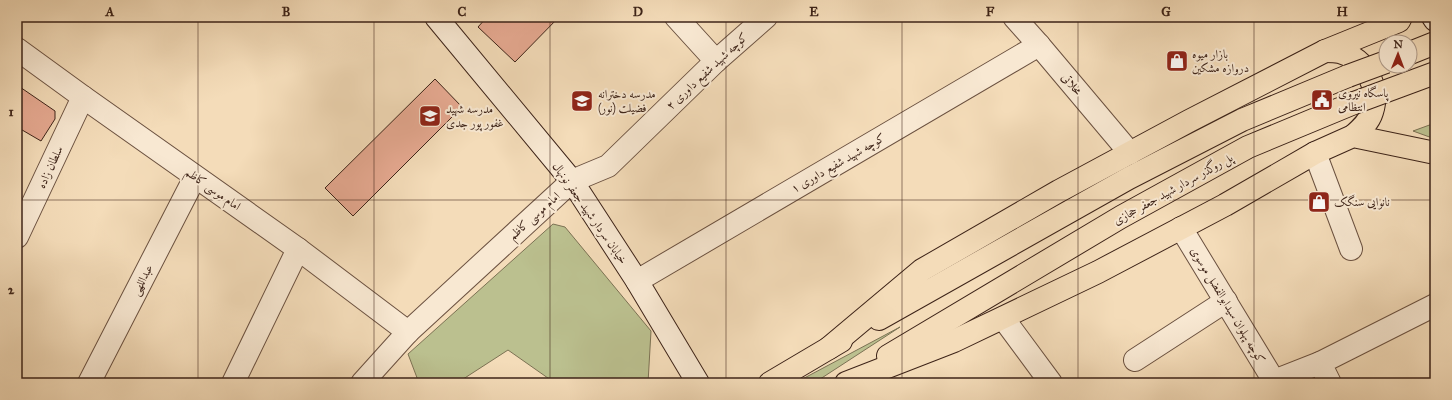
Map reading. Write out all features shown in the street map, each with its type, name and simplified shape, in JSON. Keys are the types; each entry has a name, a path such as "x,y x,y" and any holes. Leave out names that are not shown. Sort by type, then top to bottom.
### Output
{"main road":[{"path":"829,348 922,270 1059,191 1130,153 1325,51 1398,21 1401,17"},
{"path":"1418,50 1435,43"},
{"path":"846,383 954,341 1004,318 1098,272 1181,228 1315,153 1353,136 1365,126 1372,112 1375,97 1372,82 1365,69 1354,58 1340,52 1325,51"},
{"path":"770,383 918,297 1129,178 1192,145 1242,120 1378,65"},
{"name":"پل روگذر سردار شهید جعفر حجازی","path":"846,383 926,333 1122,217 1248,147 1354,103 1435,73"},
{"path":"1353,136 1435,153"}],"street":[{"name":"خیابان سردار شهید جعفر نونهال","path":"436,17 572,181 637,281 698,383"},
{"path":"676,17 716,61"},
{"name":"کوچه شهید شفیع داوری ۲","path":"572,181 608,166 716,61 766,17"},
{"name":"محلاتی","path":"1014,17 1130,153"},
{"name":"کوچه شهید شفیع داوری ۱","path":"637,281 1039,45"},
{"name":"امام موسی کاظم","path":"17,49 298,249 408,332"},
{"name":"سلطان زاده","path":"17,237 83,97"},
{"path":"1315,153 1351,249"},
{"name":"عبداللهی","path":"89,383 195,177"},
{"name":"امام موسی کاظم","path":"362,383 408,332 572,181"},
{"name":"کوچه پهلوان سیدابوالفضل موسوی","path":"1181,228 1274,381 1320,364 1434,308"},
{"path":"233,383 298,249"},
{"path":"1135,360 1226,301"},
{"path":"1004,318 1051,383"},
{"path":"1320,364 1330,383"}],"green space":[{"path":"1435,123 1435,139 1413,131"},
{"path":"553,224 565,227 651,331 648,383 555,383 508,350 457,383 419,383 408,354"},
{"path":"900,327 814,383 795,383"}],"building":[{"path":"487,17 559,17 515,62 478,27"},
{"path":"435,79 462,107 353,216 325,188"},
{"path":"17,85 55,111 55,119 41,141 17,127"}],"place":[{"name":"بازار میوه دروازه مشکین","path":"1177,61"},
{"name":"پاسگاه نیروی انتظامی","path":"1322,100"},
{"name":"مدرسه دخترانه فضیلت (نور)","path":"582,101"},
{"name":"مدرسه شهید غفور پور جدی","path":"430,116"},
{"name":"نانوایی سنگک","path":"1319,202"}]}
